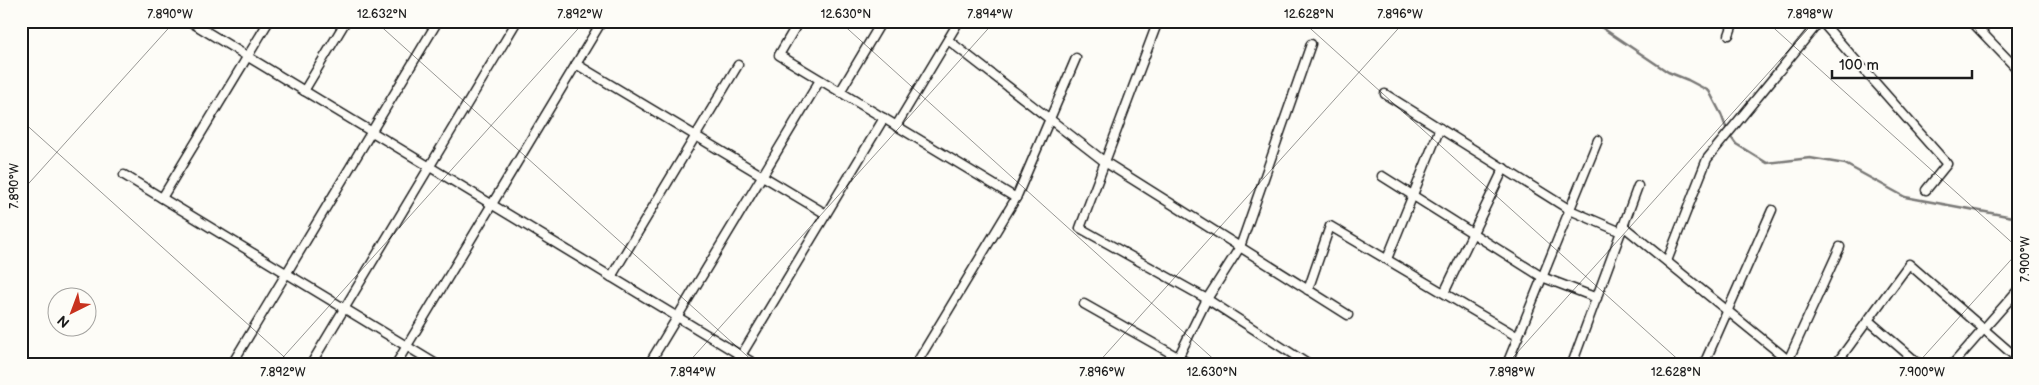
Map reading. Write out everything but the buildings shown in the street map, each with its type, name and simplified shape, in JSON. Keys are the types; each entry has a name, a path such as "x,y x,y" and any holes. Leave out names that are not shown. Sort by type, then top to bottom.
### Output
{"street":[{"path":"189,21 755,364"},
{"path":"162,198 269,21"},
{"path":"304,91 346,21"},
{"path":"232,364 438,21"},
{"path":"310,364 517,21"},
{"path":"396,364 602,21"},
{"path":"799,21 779,55 1016,198"},
{"path":"840,92 882,21"},
{"path":"896,126 959,21"},
{"path":"1158,21 1080,228 1207,299 1308,364"},
{"path":"1729,35 1734,21"},
{"path":"1667,261 1707,158 1821,21 1947,164 1926,190"},
{"path":"1971,21 2018,70"},
{"path":"948,40 1105,162 1348,315"},
{"path":"1177,360 1207,299 1240,247 1311,44"},
{"path":"916,364 1016,198 1076,58"},
{"path":"576,64 826,214"},
{"path":"611,277 738,65"},
{"path":"649,364 820,80"},
{"path":"1385,94 1570,210 1622,229 1667,261 1789,362 1840,247"},
{"path":"736,364 884,118"},
{"path":"1387,259 1440,128"},
{"path":"1507,364 1598,140"},
{"path":"1444,293 1504,168"},
{"path":"124,175 436,364"},
{"path":"1382,176 1542,278 1597,298"},
{"path":"1572,364 1638,186"},
{"path":"1704,364 1772,210"},
{"path":"1308,290 1330,226 1518,337"},
{"path":"1836,364 1909,264 2018,358"},
{"path":"1953,364 2018,290"},
{"path":"1084,304 1177,360 1190,364"},
{"path":"1868,320 1919,364"}],"waterway":[{"path":"1592,21 1668,72 1709,91 1728,133 1736,144 1767,163 1810,158 1845,164 1905,197 2018,218"}]}
